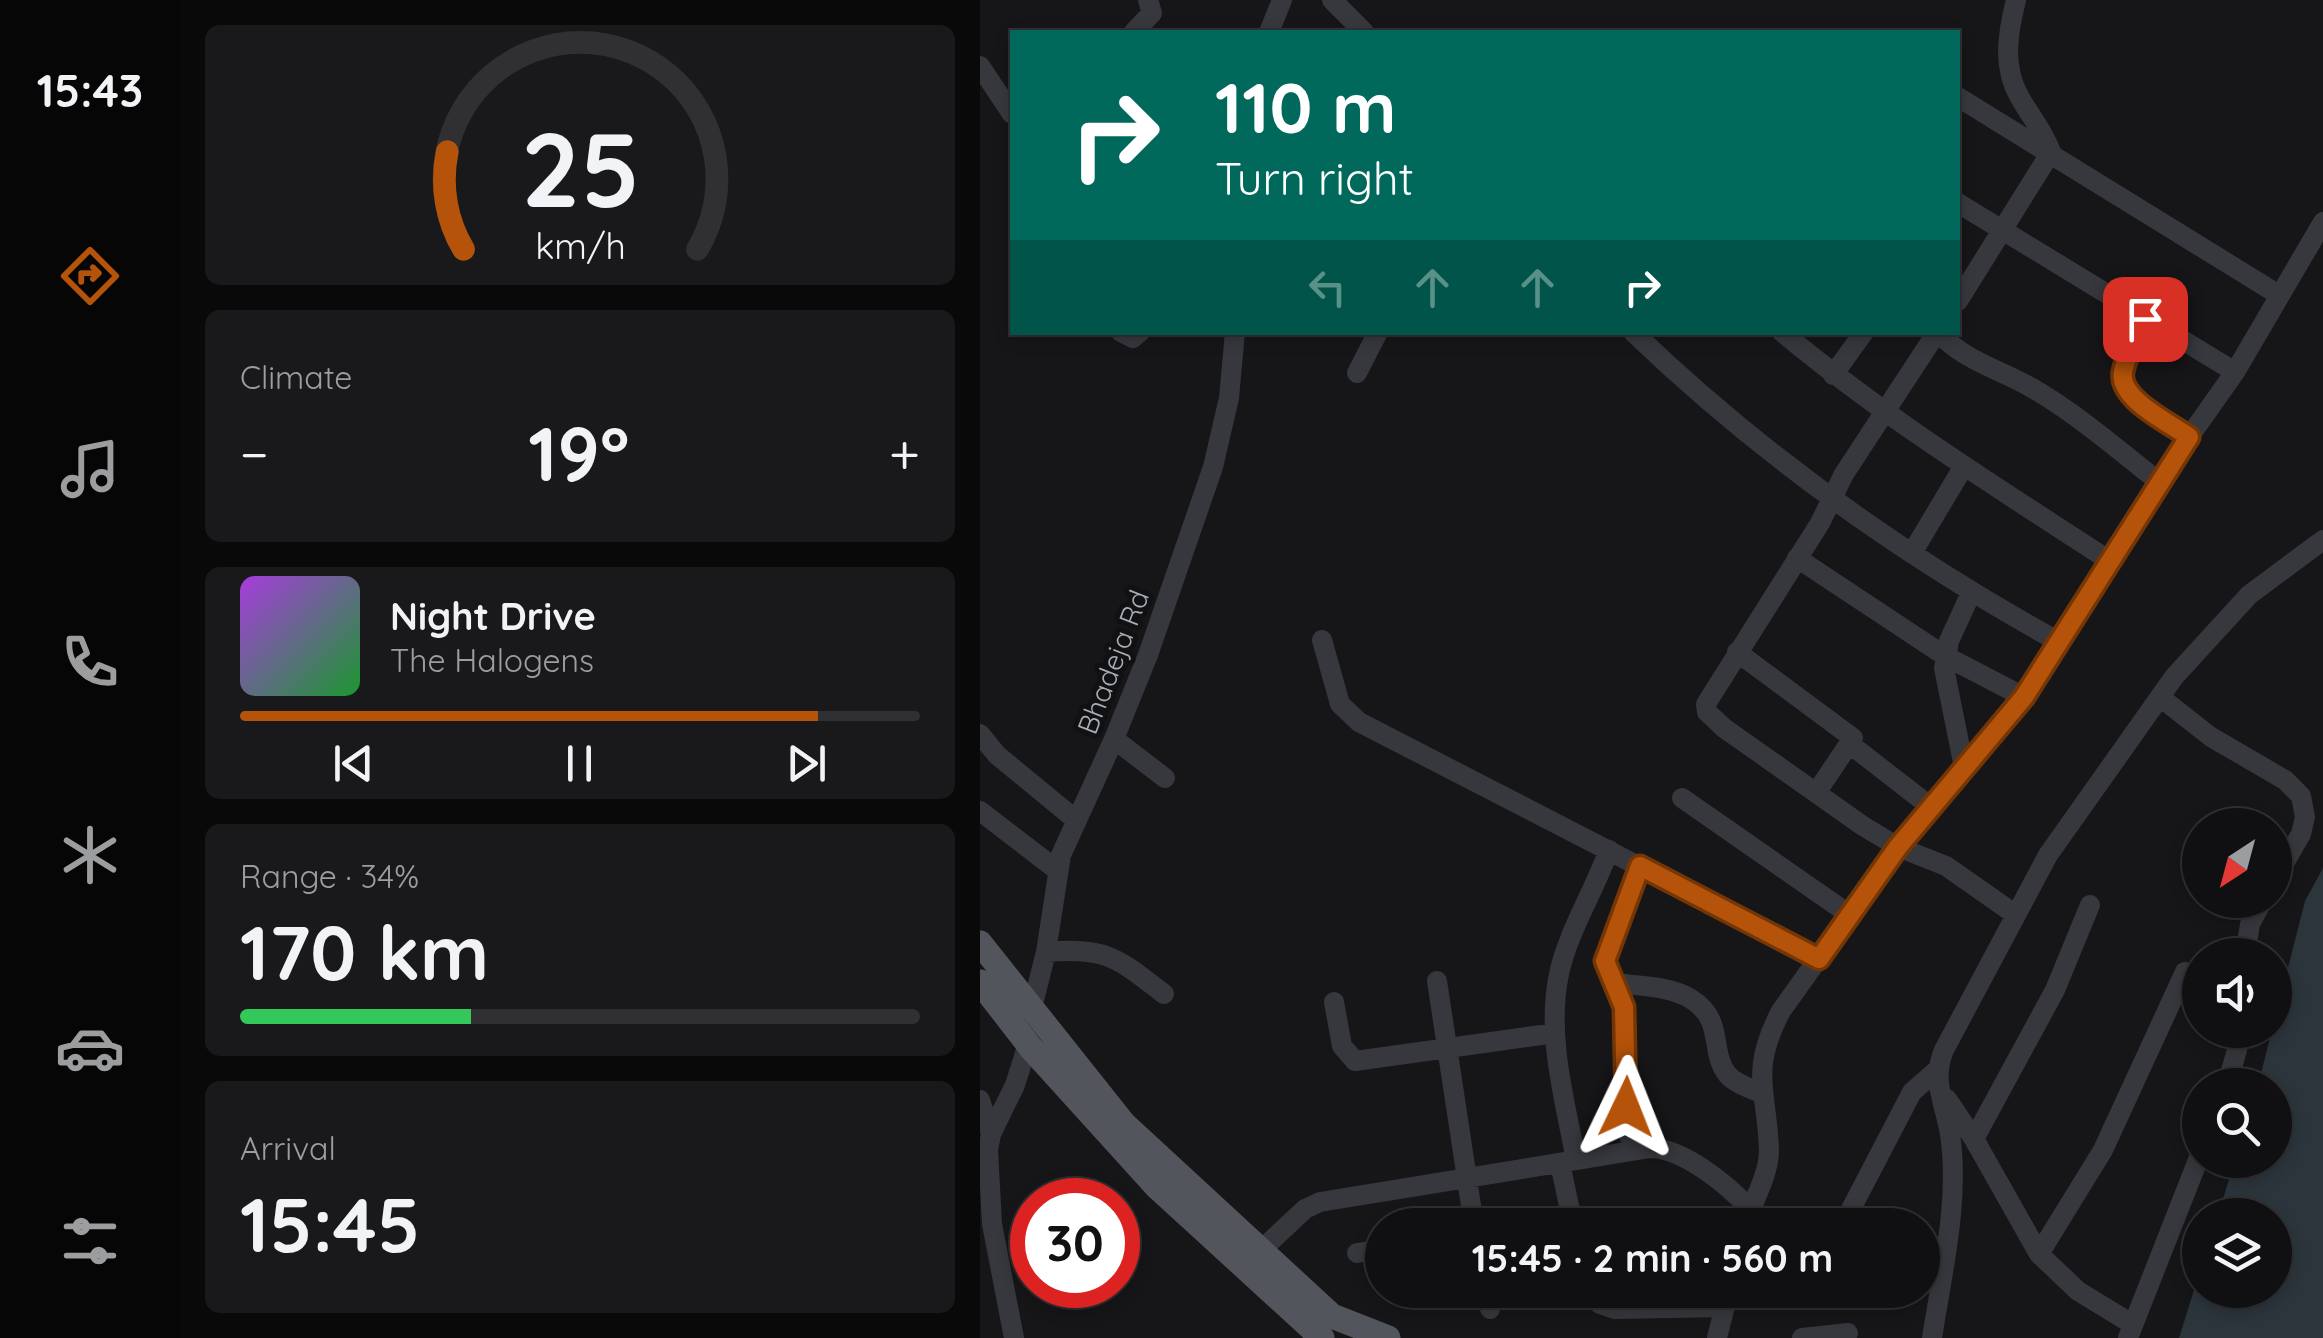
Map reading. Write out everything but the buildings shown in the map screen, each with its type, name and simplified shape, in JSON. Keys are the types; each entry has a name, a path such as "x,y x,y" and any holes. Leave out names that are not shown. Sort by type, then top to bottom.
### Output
{"main road":[{"path":"980,943 1124,1124 1332,1316 1388,1338"},
{"path":"980,982 1028,1044 1157,1187 1322,1338"}],"street":[{"path":"1136,30 1152,13 1148,0"},
{"path":"1270,30 1282,0"},
{"path":"1332,0 1362,30"},
{"path":"2011,3 2010,74 2022,101 2044,132 2051,152"},
{"path":"980,66 1010,111"},
{"path":"1960,97 2279,295"},
{"path":"1960,298 2051,152"},
{"path":"1960,204 2235,372"},
{"path":"1750,1208 1769,1152 1761,1093 1770,1032 1898,847 2024,697 2158,481 2235,372 2323,222"},
{"path":"2145,319 2122,373 2123,382 2134,398 2189,437"},
{"name":"Bhadeja Rd","path":"1032,1008 1046,952 1057,870 1114,739 1213,467 1230,398 1235,335"},
{"path":"1357,373 1376,335"},
{"path":"1640,335 1783,465 1832,501 1971,593 2060,642"},
{"path":"1786,335 1885,412 2110,561"},
{"path":"1833,375 1862,335"},
{"path":"1936,335 1844,474 1832,501 1710,694 1707,712 1724,728 1898,847 1946,866 2016,915"},
{"path":"1941,335 1962,355 2031,388 2067,411 2158,481"},
{"path":"1912,553 1964,466"},
{"path":"1932,1338 1951,1211 1952,1154 1938,1079 1944,1050 2058,840 2160,697 2202,643 2248,595 2323,540"},
{"path":"1797,558 1945,656 2024,697"},
{"path":"1964,767 1946,684 1945,656 1971,593"},
{"path":"1322,640 1340,704 1351,716 1819,959"},
{"path":"1737,652 1853,738 1816,793"},
{"path":"2160,697 2212,737 2285,780 2301,796 2305,817 2292,850"},
{"path":"980,734 997,755 1076,820"},
{"path":"1114,739 1165,778"},
{"path":"1851,745 1931,807"},
{"path":"1682,798 1850,915"},
{"path":"980,811 1057,870"},
{"path":"1572,1208 1555,1033 1560,970 1609,850"},
{"path":"1634,1150 1625,1119 1624,1007 1605,961 1640,866"},
{"path":"1974,1138 2055,990 2090,906"},
{"path":"1046,952 1094,950 1123,963 1164,994"},
{"path":"2039,1254 2103,1150 2182,979"},
{"path":"1437,981 1471,1208"},
{"path":"1615,983 1678,993 1697,1003 1717,1034 1725,1071 1761,1093"},
{"path":"1334,1002 1342,1046 1355,1061 1555,1033"},
{"path":"1014,1338 992,1224 984,1119 1015,1085 1028,1044"},
{"path":"1938,1079 2039,1254 2078,1291 2130,1331 2191,1178"},
{"path":"1852,1208 1912,1092 1938,1079"},
{"path":"1259,1252 1310,1206 1634,1150 1672,1150 1731,1188 1742,1208"},
{"path":"1357,1254 1365,1252"},
{"path":"1940,1257 1944,1258"},
{"path":"1718,1338 1725,1308"},
{"path":"1802,1338 1848,1333"}],"shaded area":[{"path":"2323,868 2323,1338 2179,1338 2188,1308 2292,1308 2292,1198 2223,1198 2229,1178 2292,1178 2292,1068 2262,1068 2267,1048 2292,1048 2292,952 2305,901"}],"route":[{"path":"1626,1107 1628,1053 1624,1007 1605,961 1640,866 1819,959 1898,847 2024,697 2189,437 2134,398 2123,382 2122,373 2145,319"}]}
